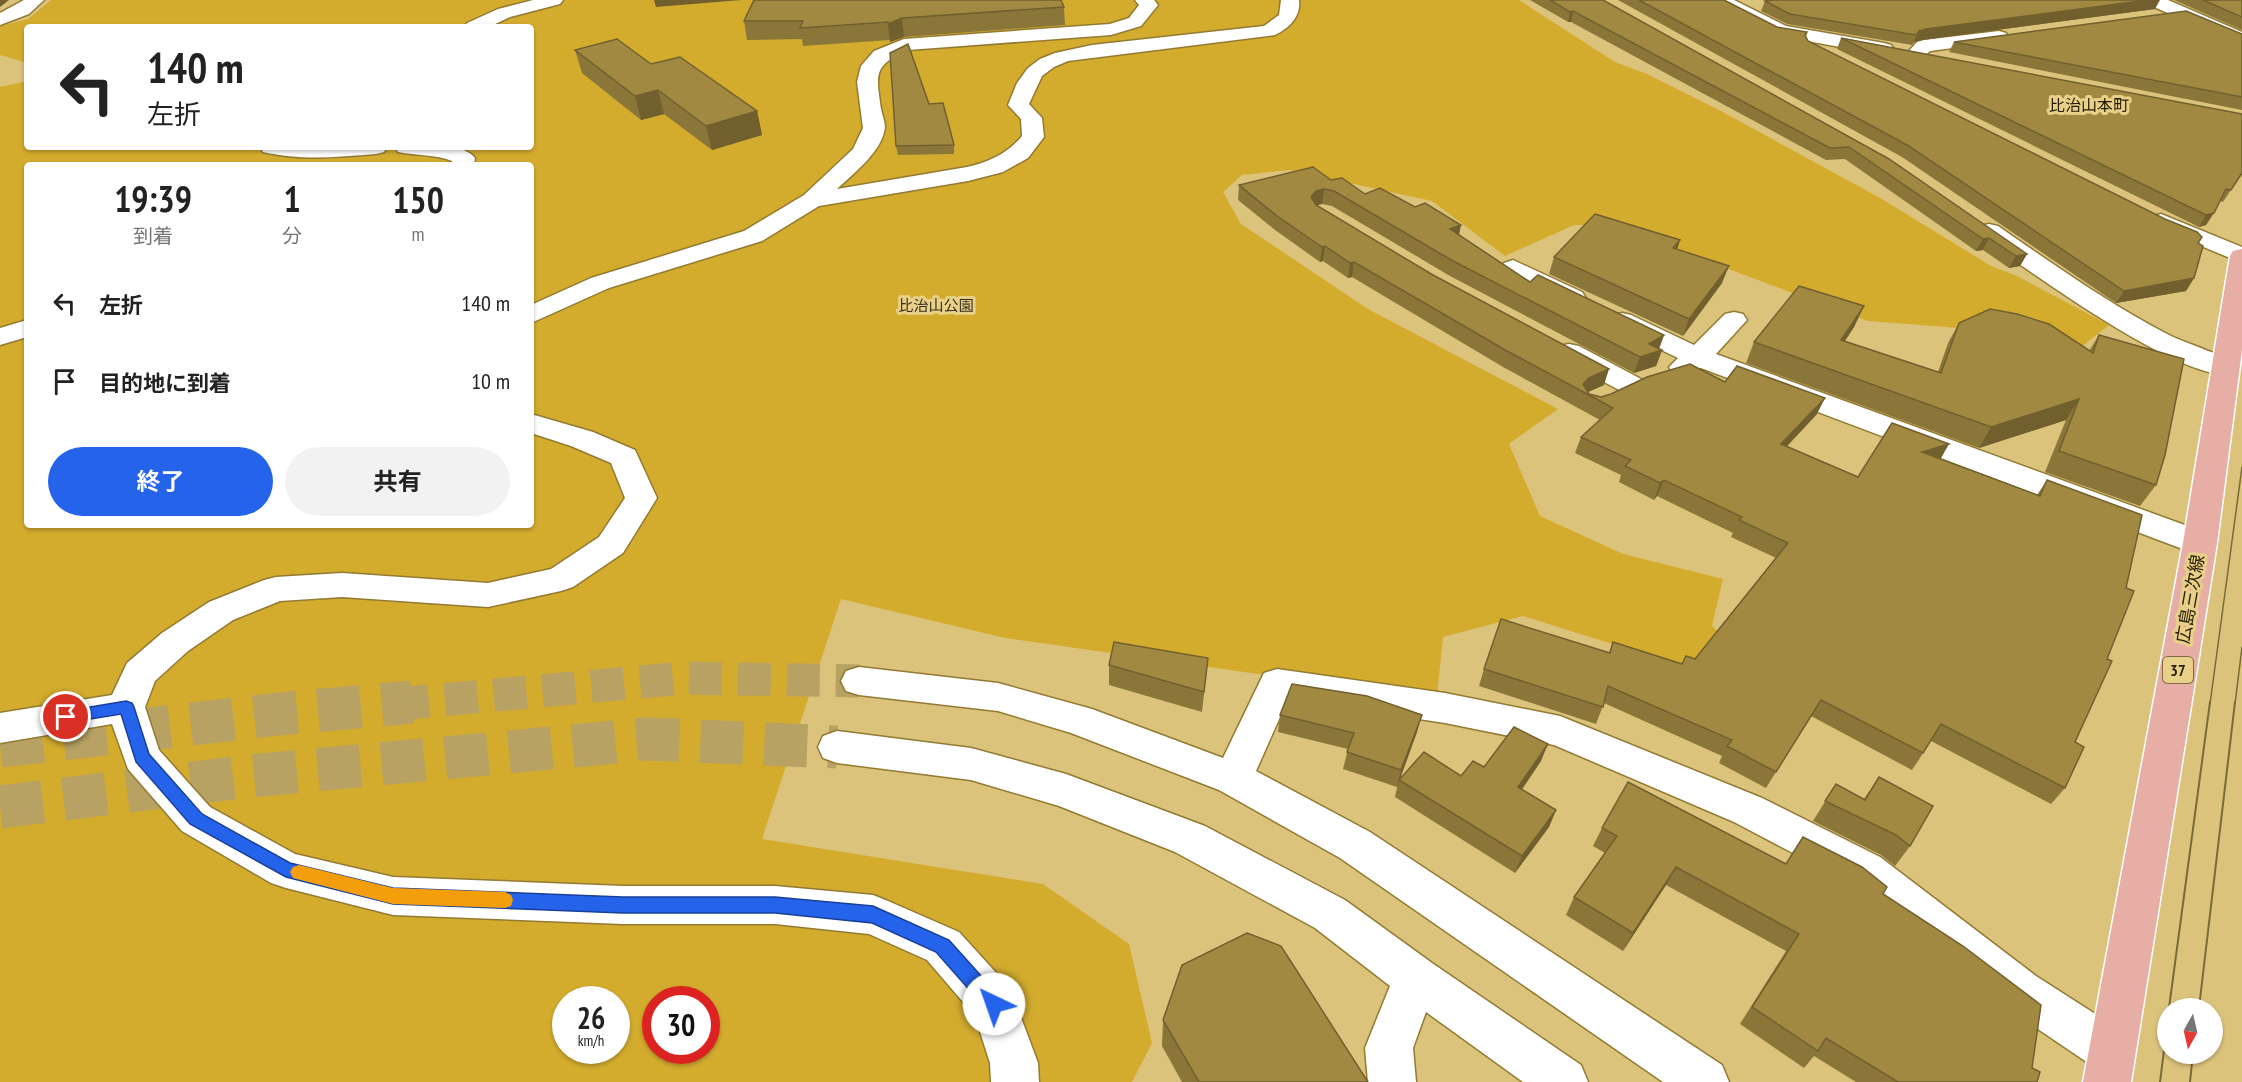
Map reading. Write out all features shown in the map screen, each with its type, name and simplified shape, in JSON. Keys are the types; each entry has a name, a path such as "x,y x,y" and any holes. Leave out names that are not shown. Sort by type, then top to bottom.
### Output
{"main road":[{"name":"広島三次線","path":"2109,1066 2200,543 2242,256"}],"street":[{"path":"0,21 23,10 36,0"},
{"path":"480,24 504,13 554,0"},
{"path":"534,314 600,283 753,236 812,200 863,152 874,128 867,82 871,66 881,55 904,45 1111,29 1135,22 1149,5 1144,0"},
{"path":"812,200 968,174 995,167 1020,153 1033,137 1030,118 1018,105 1034,72 1046,64 1066,56 1092,51 1268,31 1284,22 1290,14 1290,0"},
{"path":"2153,0 2242,39"},
{"path":"1728,4 1762,4"},
{"path":"1728,4 1845,63"},
{"path":"2142,18 2182,13"},
{"path":"1781,31 1951,61"},
{"path":"1916,54 1924,46 2016,34"},
{"path":"279,150 332,150"},
{"path":"444,150 464,158 463,162"},
{"path":"2145,213 2242,256"},
{"path":"1971,218 2119,320 2164,345 2225,368"},
{"path":"1513,268 1698,357 2200,543"},
{"path":"1604,398 1631,385 1677,371 1698,357 1734,320"},
{"path":"0,338 24,329"},
{"path":"1550,342 1631,385"},
{"path":"534,424 582,439 624,457 641,498 611,545 561,579 488,595 342,585 276,589 220,611 175,642 140,673 126,707 142,758 196,819 286,870 393,896 623,905 775,905 873,915 942,946 994,1004 1014,1063 1016,1082"},
{"path":"859,681 998,697 1079,720 1233,778 1355,845 1705,1082"},
{"path":"1233,778 1277,682 1445,708 1560,731 1748,810 1864,870 2020,991 2109,1066"},
{"path":"0,728 126,707"},
{"path":"837,747 971,764 1066,791 1190,838 1330,914 1416,978 1564,1082"},
{"path":"1392,1082 1389,1048 1416,978"}],"green space":[{"name":"比治山公園","path":"51,0 1519,0 1615,62 1647,74 1719,110 1882,199 1991,266 2015,275 2109,325 2081,347 1959,328 1868,321 1617,225 1574,225 1505,256 1432,201 1289,170 1242,175 1223,192 1241,224 1368,309 1558,409 1509,444 1540,516 1623,554 1723,579 1712,626 1742,655 1726,686 1660,659 1523,616 1443,637 1437,696 1307,681 1005,638 841,599 762,839 1043,884 1129,944 1152,1043 1132,1082 0,1082 0,87 24,82 24,150 534,150 534,24 24,24 24,62 0,55 0,26 28,19"}],"building":[{"path":"754,0 1061,0 1064,7 902,18 888,24 888,22 800,28 803,21 744,21"},
{"path":"1550,0 1603,0 1889,159 2027,254 2016,256 1989,238 1983,239 1849,147 1830,148"},
{"path":"1639,0 1724,0 1777,27 1807,32 1805,35 1808,41 2165,219 2197,232 2202,237 2198,243 2203,246 2194,278 2124,291 1907,145"},
{"path":"2148,0 1926,29 1919,31 1916,35 1790,14 1765,1"},
{"path":"2203,0 2242,0 2242,17"},
{"path":"2186,11 2242,34 2242,97 1954,42"},
{"path":"1841,38 2242,114 2242,173 2231,190 2226,189 2214,213 2206,215"},
{"path":"617,39 651,64 680,57 757,111 706,126 658,90 635,96 575,50"},
{"path":"908,44 929,104 943,103 954,145 896,146 890,53"},
{"path":"1313,167 1331,180 1342,178 1365,194 1380,188 1415,207 1425,203 1461,225 1450,229 1530,282 1538,275 1664,335 1649,344 1662,350 1640,357 1453,261 1334,191 1324,189 1316,191 1311,197 1316,205 1433,275 1609,369 1589,378 1583,384 1589,394 1601,397 1647,377 1690,364 1725,382 1737,366 1825,398 1781,444 1858,477 1892,423 1949,444 1922,452 2040,496 2047,480 2142,515 2126,588 2134,591 2107,659 2112,661 2075,742 2084,747 2065,788 1941,724 1923,753 1821,700 1776,772 1727,746 1732,740 1608,686 1603,707 1484,669 1501,619 1610,653 1613,642 1682,664 1686,656 1695,659 1788,543 1739,520 1742,517 1664,480 1660,483 1625,466 1631,460 1581,437 1613,408 1507,351 1354,262 1350,263 1325,246 1322,247 1277,216 1239,185"},
{"path":"1595,214 1680,240 1673,248 1729,266 1689,319 1554,257"},
{"path":"1799,286 1864,306 1841,340 1941,373 1959,323 1990,309 2017,314 2049,324 2093,353 2099,335 2184,359 2165,455 2156,485 2059,451 2079,399 1991,427 1754,342"},
{"path":"1114,642 1208,658 1204,692 1109,665"},
{"path":"1292,684 1367,696 1422,715 1401,770 1347,752 1354,733 1280,715"},
{"path":"1514,727 1548,744 1518,787 1556,810 1522,856 1399,780 1424,752 1461,776 1473,761 1484,767"},
{"path":"1879,777 1933,806 1910,846 1896,835 1825,801 1836,784 1865,800"},
{"path":"1628,782 1786,864 1803,837 1862,867 1887,887 1883,894 1963,946 2041,1005 2032,1068 2040,1072 2037,1082 1898,1082 1826,1038 1818,1051 1752,1007 1799,934 1676,867 1633,933 1574,897 1617,836 1602,828"},
{"path":"1247,933 1281,946 1368,1082 1199,1082 1163,1020 1182,965"}],"tunnel":[{"path":"396,704 684,678 859,681"},
{"path":"0,746 279,714 412,702"},
{"path":"0,807 249,776 648,739 837,747"}],"tram line":[{"path":"2210,704 2242,467"},
{"path":"2235,704 2242,647"},
{"path":"2170,998 2210,702"},
{"path":"2200,998 2235,702"},
{"path":"2160,1082 2162,1064"},
{"path":"2190,1082 2192,1064"}],"slow traffic":[{"path":"299,872 393,896 505,900"}],"district":[{"name":"比治山本町","path":"2089,105"}],"route":[{"path":"66,717 126,707 142,758 196,819 286,870 393,896 623,905 775,905 873,915 942,946 994,1004"}]}
